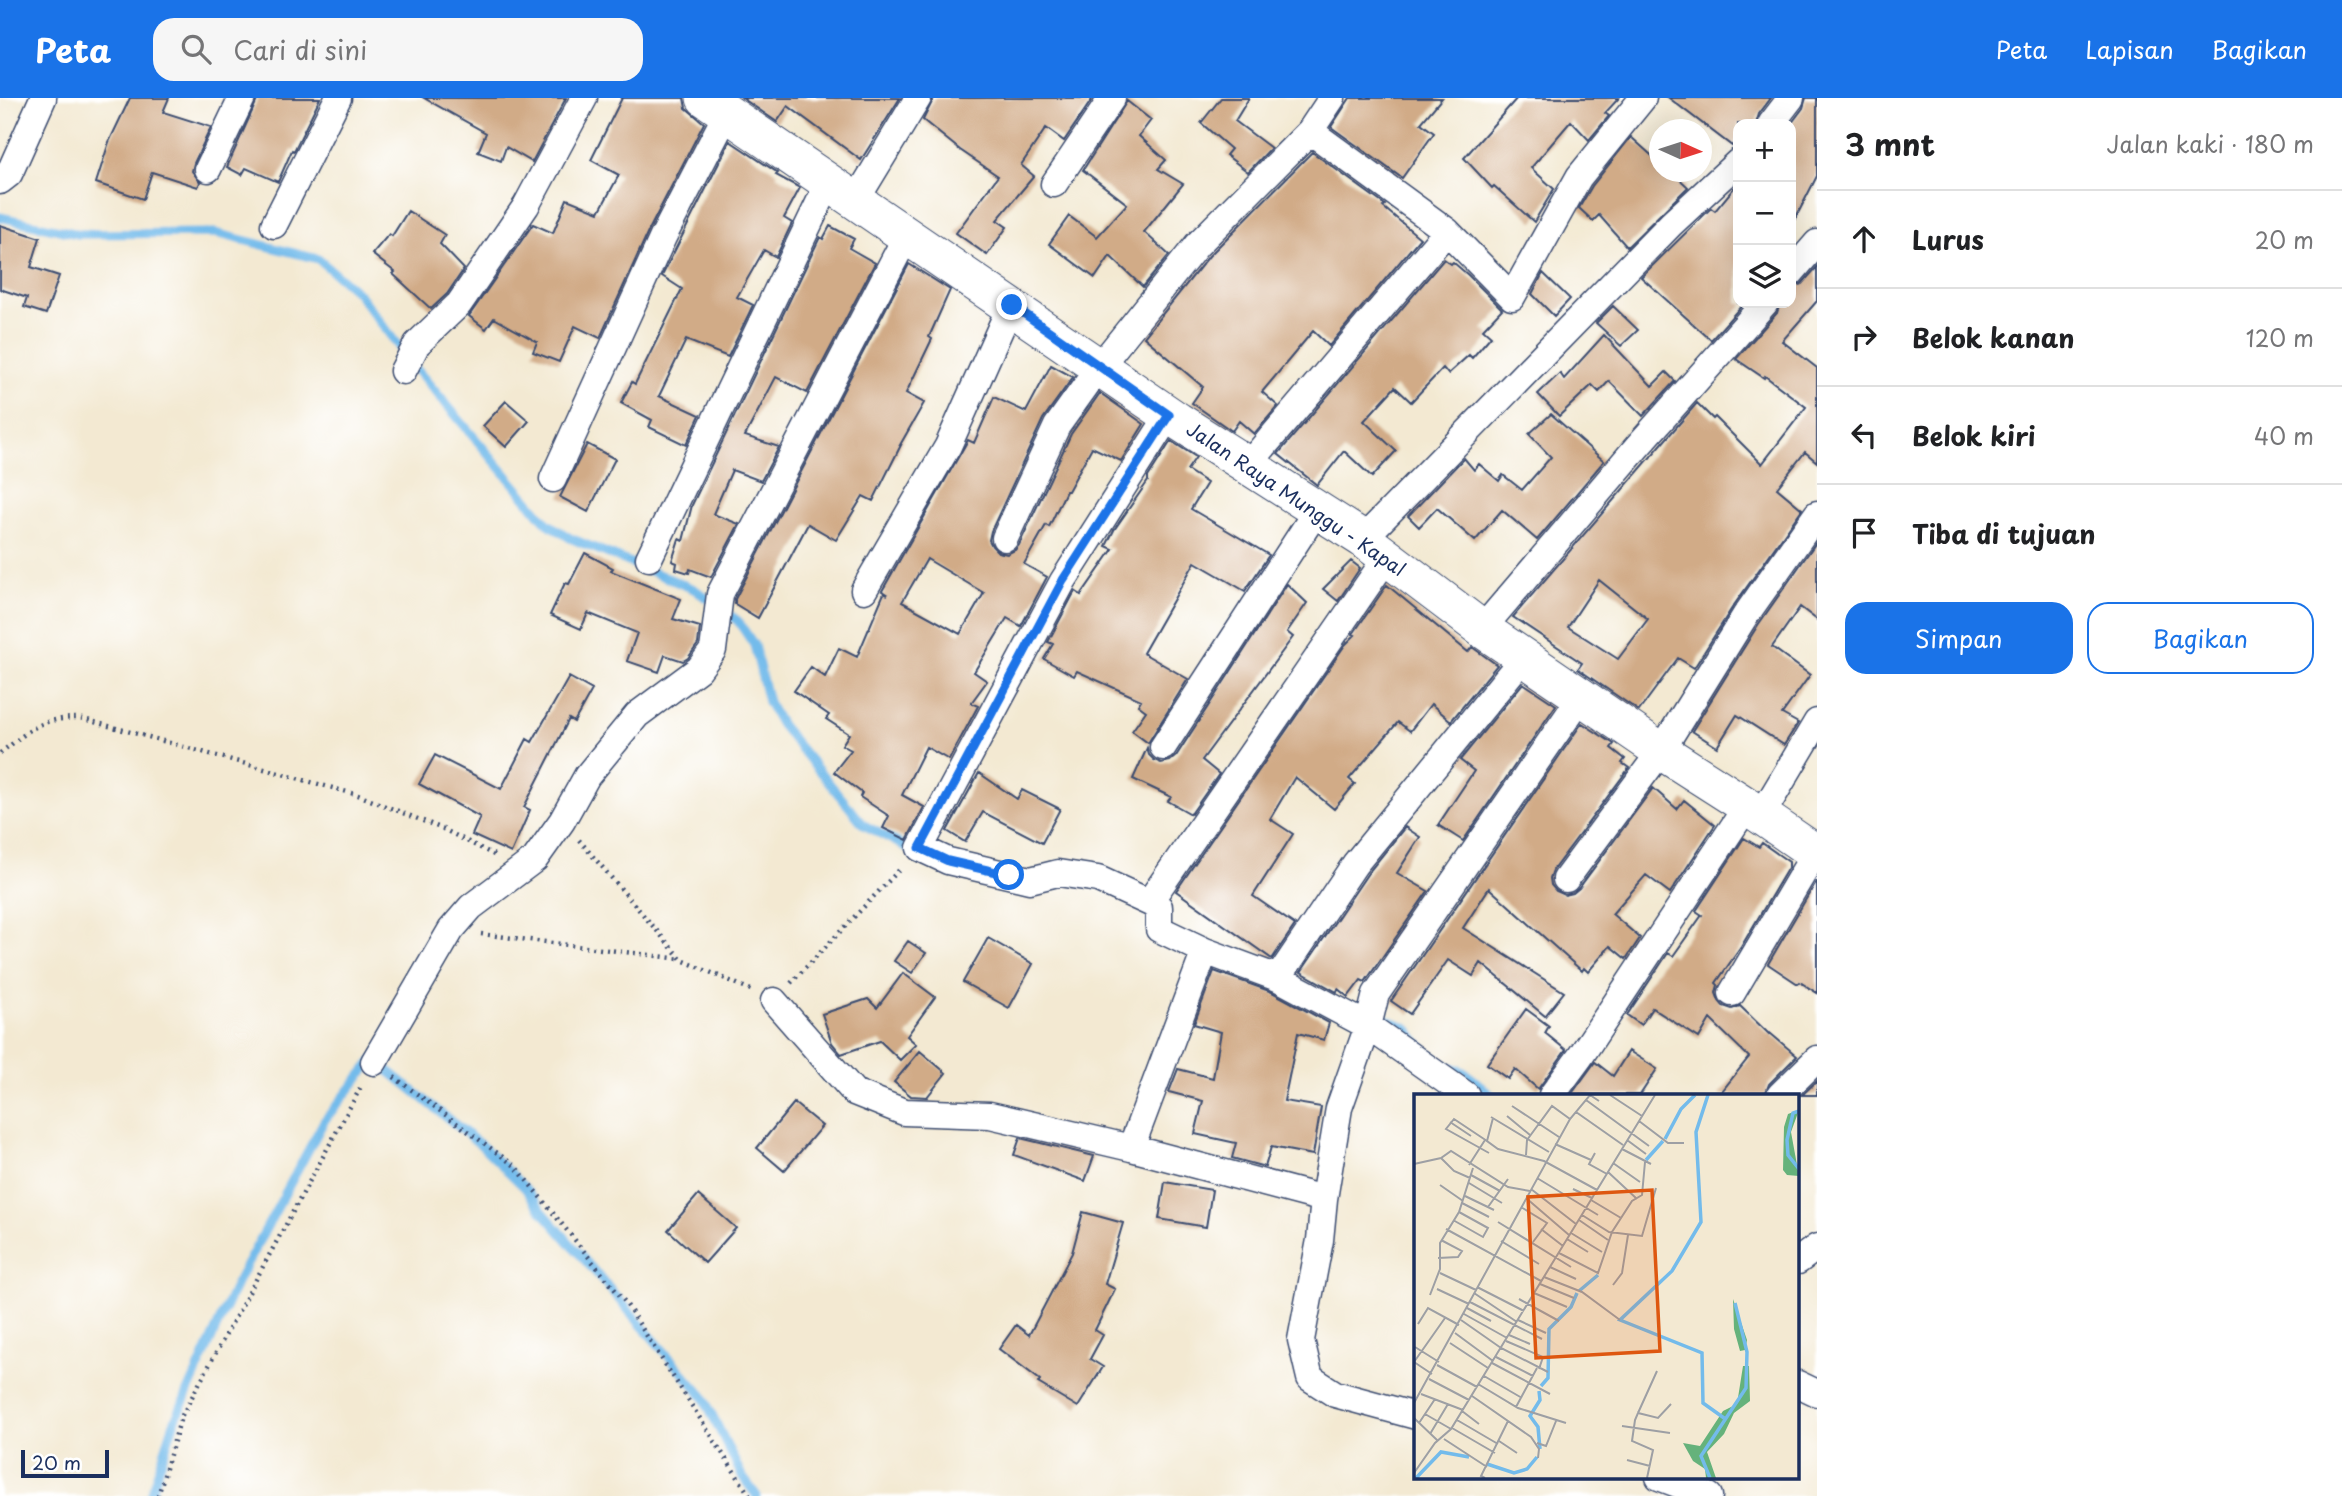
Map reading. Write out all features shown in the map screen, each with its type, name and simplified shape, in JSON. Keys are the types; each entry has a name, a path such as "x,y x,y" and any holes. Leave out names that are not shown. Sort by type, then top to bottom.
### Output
{"street":[{"path":"0,181 9,174 43,98"},
{"path":"208,169 242,98"},
{"path":"274,225 338,98"},
{"path":"403,371 416,344 459,304 526,206 584,98"},
{"path":"649,558 843,191 918,98"},
{"path":"1054,184 1112,98"},
{"path":"1005,538 1058,426 1100,366 1197,245 1310,131 1332,98"},
{"path":"1310,131 1447,231 1512,297 1579,177 1643,98"},
{"path":"1775,119 1791,98"},
{"path":"554,479 663,237 716,105"},
{"name":"Jalan Raya Munggu - Kapal","path":"716,105 1012,305 1169,415 1375,548 1482,629 1816,853"},
{"path":"1150,901 1375,548 1671,224 1733,167"},
{"path":"1248,465 1447,231"},
{"path":"374,1062 451,930 471,907 536,859 562,821 587,776 637,715 699,669 713,650 720,594 907,234"},
{"path":"1796,267 1817,243"},
{"path":"864,590 948,446 1012,305"},
{"path":"1482,629 1637,447 1761,308"},
{"path":"1169,415 1063,580 920,848 948,861 1030,880 1058,873 1098,879 1150,901 1158,907 1159,929 1205,951 1278,978 1368,1026 1465,1094"},
{"path":"1163,747 1317,510"},
{"path":"1566,879 1661,751 1745,616 1817,514"},
{"path":"1278,978 1355,864 1524,657"},
{"path":"1414,1415 1335,1394 1310,1378 1305,1363 1301,1340 1320,1240 1339,1108 1368,1026 1376,994 1581,696"},
{"path":"1553,1094 1817,722"},
{"path":"1732,993 1816,853"},
{"path":"1131,1148 1205,951"},
{"path":"774,1001 854,1092 904,1112 990,1115 1131,1148 1324,1199"},
{"path":"1781,1094 1817,1059"},
{"path":"1800,1260 1817,1247"},
{"path":"1800,1385 1817,1393"},
{"path":"1662,1478 1709,1496"}],"path":[{"path":"0,753 35,726 55,718 80,718 358,795 443,829 523,870"},
{"path":"562,821 682,960"},
{"path":"451,930 682,960 774,1001 920,848"},
{"path":"158,1496 181,1417 374,1062 514,1166 625,1303 750,1496"}],"building":[{"path":"130,98 169,98 163,112 211,127 192,171 200,182 198,187 152,172 143,199 96,183 109,142"},
{"path":"258,98 320,98 278,182 246,168 242,175 227,167"},
{"path":"424,98 566,98 532,162 506,147 501,161 478,152 486,133"},
{"path":"622,98 684,98 686,108 704,123 649,230 600,338 575,326 559,362 533,352 537,342 494,318 486,329 469,316 533,224 553,233 567,199 599,212 619,175 591,160"},
{"path":"742,98 900,98 861,160 788,106 777,122"},
{"path":"934,98 1093,98 1064,141 1046,128 1021,165 1034,176 997,220 1007,227 987,255 956,233 998,176 923,120"},
{"path":"1221,98 1249,98 1235,121 1271,148 1248,172 1226,155 1231,149 1201,123"},
{"path":"1350,98 1442,98 1421,123 1434,133 1402,178 1331,127"},
{"path":"1517,98 1619,98 1605,113 1609,116 1589,140 1571,121 1531,168 1554,189 1534,222 1494,186 1492,188 1464,158"},
{"path":"1669,98 1771,98 1758,119 1733,119 1732,146 1712,131 1712,119 1697,119"},
{"path":"1806,98 1817,98 1817,176 1796,217 1795,119"},
{"path":"1127,101 1151,120 1139,136 1166,160 1158,169 1183,184 1144,232 1169,255 1143,287 1110,256 1095,278 1049,244 1069,216 1097,237 1127,204 1083,170"},
{"path":"1631,137 1649,153 1649,182 1683,182 1688,187 1627,247 1599,215 1593,221 1579,208 1592,186"},
{"path":"730,141 778,173 776,175 800,188 784,218 792,223 776,257 764,250 737,297 753,305 728,357 686,340 659,396 700,415 686,445 649,427 652,420 621,403 632,382 635,384 682,289 662,276"},
{"path":"1312,152 1385,205 1383,207 1420,238 1329,346 1313,331 1262,392 1278,406 1254,434 1239,421 1232,431 1192,403 1203,387 1144,337 1209,256"},
{"path":"1733,189 1733,308 1740,308 1711,340 1641,277 1711,208 1715,211"},
{"path":"408,211 445,235 440,244 464,269 447,294 431,309 393,274 395,272 372,254 389,234 392,236"},
{"path":"0,225 40,238 31,267 59,276 46,314 24,307 27,298 0,289"},
{"path":"830,226 854,239 849,248 875,263 807,393 776,377 745,436 779,447 761,481 732,470 713,514 739,524 711,577 690,569 689,573 676,569 677,563 672,561 679,539 683,541 692,505 820,237 823,239"},
{"path":"1444,259 1451,264 1453,262 1502,309 1483,329 1491,336 1472,358 1469,355 1448,374 1443,368 1411,402 1395,387 1364,421 1396,451 1372,477 1344,451 1317,485 1278,454"},
{"path":"909,264 950,290 929,337 932,339 906,393 924,403 873,501 863,496 836,540 808,524 758,618 735,604 735,599"},
{"path":"1817,267 1817,301 1782,341 1817,368 1817,462 1805,452 1777,488 1802,509 1732,608 1694,668 1678,658 1639,711 1578,669 1582,663 1513,617 1697,403 1713,419 1715,417 1762,464 1806,407 1765,376 1764,378 1736,359 1778,308 1796,308 1796,286 1802,284","holes":["1599,580 1648,619 1618,659 1568,627"]},
{"path":"1543,273 1570,299 1554,316 1532,294"},
{"path":"1613,306 1638,330 1621,346 1596,323"},
{"path":"1604,335 1652,386 1666,372 1675,381 1643,416 1609,381 1599,392 1592,385 1559,416 1538,394 1560,373 1564,379"},
{"path":"1051,365 1073,377 1043,419 991,531 989,540 992,546 998,552 1007,554 1019,545 1071,434 1100,393 1144,424 1121,461 1092,447 1049,527 1046,525 1024,564 1047,577 1021,626 1007,618 974,672 987,681 971,703 978,706 949,760 926,747 902,795 924,807 907,840 883,828 889,816 860,797 862,793 834,772 851,750 842,745 849,734 826,719 829,715 794,691 811,667 825,677 839,648 857,657 884,593 888,595 882,591 968,440 974,443 994,397 1026,412","holes":["927,559 984,593 960,634 902,602"]},
{"path":"506,401 529,421 506,447 483,426"},
{"path":"1551,414 1604,461 1537,540 1502,510 1475,541 1437,508 1419,527 1408,516 1464,458 1474,470 1479,464 1499,481 1503,475 1522,490 1551,457 1529,434"},
{"path":"1171,441 1196,457 1187,470 1207,483 1191,509 1269,555 1245,591 1195,562 1143,653 1188,679 1148,743 1132,731 1146,711 1138,705 1141,700 1077,671 1074,676 1044,659 1053,644 1048,642 1075,591 1081,595 1113,549 1106,546 1114,530 1148,481"},
{"path":"587,444 615,459 588,512 560,497"},
{"path":"1817,541 1817,620 1800,607 1772,647 1810,675 1782,714 1798,723 1784,745 1737,715 1717,747 1692,731 1758,625"},
{"path":"585,553 613,568 611,571 681,599 673,619 700,627 698,644 688,658 683,661 665,655 659,672 627,661 637,633 588,613 581,629 550,615 565,583 569,584"},
{"path":"1351,561 1360,568 1338,601 1323,589"},
{"path":"1287,584 1307,603 1287,632 1293,637 1202,760 1219,774 1191,814 1168,801 1171,797 1133,779 1147,748 1149,755 1161,763 1176,756"},
{"path":"1387,585 1468,652 1472,647 1497,665 1451,721 1431,704 1410,731 1398,722 1349,779 1355,784 1334,809 1295,777 1270,819 1293,834 1253,896 1295,925 1272,959 1176,891"},
{"path":"569,677 592,690 574,722 569,719 524,807 530,810 511,853 472,835 480,817 419,784 435,755 501,789 527,739 532,742"},
{"path":"1523,683 1556,705 1463,841 1438,825 1474,771 1460,760"},
{"path":"1582,723 1614,744 1611,748 1625,759 1622,763 1629,768 1553,870 1551,885 1556,891 1565,895 1579,888 1653,788 1677,809 1684,800 1715,825 1670,893 1646,875 1612,914 1640,938 1626,959 1610,946 1588,972 1584,968 1582,971 1489,888 1463,928 1564,992 1545,1016 1481,963 1473,976 1448,960 1410,1014 1391,1001"},
{"path":"979,773 1017,799 1022,790 1060,809 1042,843 983,812 965,842 947,831"},
{"path":"1405,827 1420,837 1397,873 1428,891 1365,982 1361,980 1348,997 1338,989 1337,992 1301,972 1368,873"},
{"path":"1744,838 1759,847 1762,843 1789,862 1741,947 1716,983 1716,993 1723,1006 1732,1009 1740,1006 1797,1056 1769,1084 1765,1094 1720,1094 1749,1057 1710,1019 1699,1038 1652,1008 1641,1025 1627,1015 1668,953 1673,956 1702,915 1696,911"},
{"path":"1817,882 1817,993 1768,964"},
{"path":"988,938 1033,964 1009,1008 963,982"},
{"path":"908,941 926,953 912,973 894,961"},
{"path":"1214,971 1272,992 1329,1023 1324,1040 1298,1033 1284,1101 1321,1107 1313,1155 1271,1147 1265,1167 1232,1158 1236,1143 1195,1134 1203,1101 1169,1092 1178,1069 1213,1078 1221,1032 1194,1024"},
{"path":"903,973 935,997 907,1036 916,1044 900,1060 880,1041 841,1054 832,1043 822,1014 868,999 877,1008"},
{"path":"1526,1009 1549,1026 1545,1033 1566,1050 1538,1089 1515,1069 1508,1079 1487,1064"},
{"path":"920,1051 946,1073 927,1097 911,1096 894,1082"},
{"path":"1629,1051 1657,1069 1641,1094 1572,1094 1595,1062 1613,1076"},
{"path":"1817,1081 1817,1095 1802,1095"},
{"path":"794,1103 822,1126 784,1171 757,1148"},
{"path":"1020,1138 1094,1156 1085,1181 1014,1155"},
{"path":"1165,1182 1212,1190 1206,1227 1159,1219"},
{"path":"698,1195 736,1228 705,1263 668,1230"},
{"path":"1083,1212 1123,1223 1105,1284 1115,1289 1095,1330 1103,1335 1090,1359 1103,1367 1078,1407 1038,1383 1040,1380 999,1349 1016,1325 1029,1335 1072,1253"}],"waterway":[{"path":"0,217 78,234 215,233 318,259 358,293 412,364 547,523 570,538 694,589 708,599"},
{"path":"727,613 738,621 754,645 768,702 781,725 864,825 911,850"},
{"path":"1379,1016 1407,1028 1427,1054"},
{"path":"150,1496 174,1423 236,1284 324,1121 374,1059 482,1146 525,1188 703,1396 742,1476 757,1496"},
{"path":"1437,1063 1462,1071 1490,1094"}],"route":[{"path":"1009,875 948,861 920,848 1063,580 1169,415 1012,305"}]}
